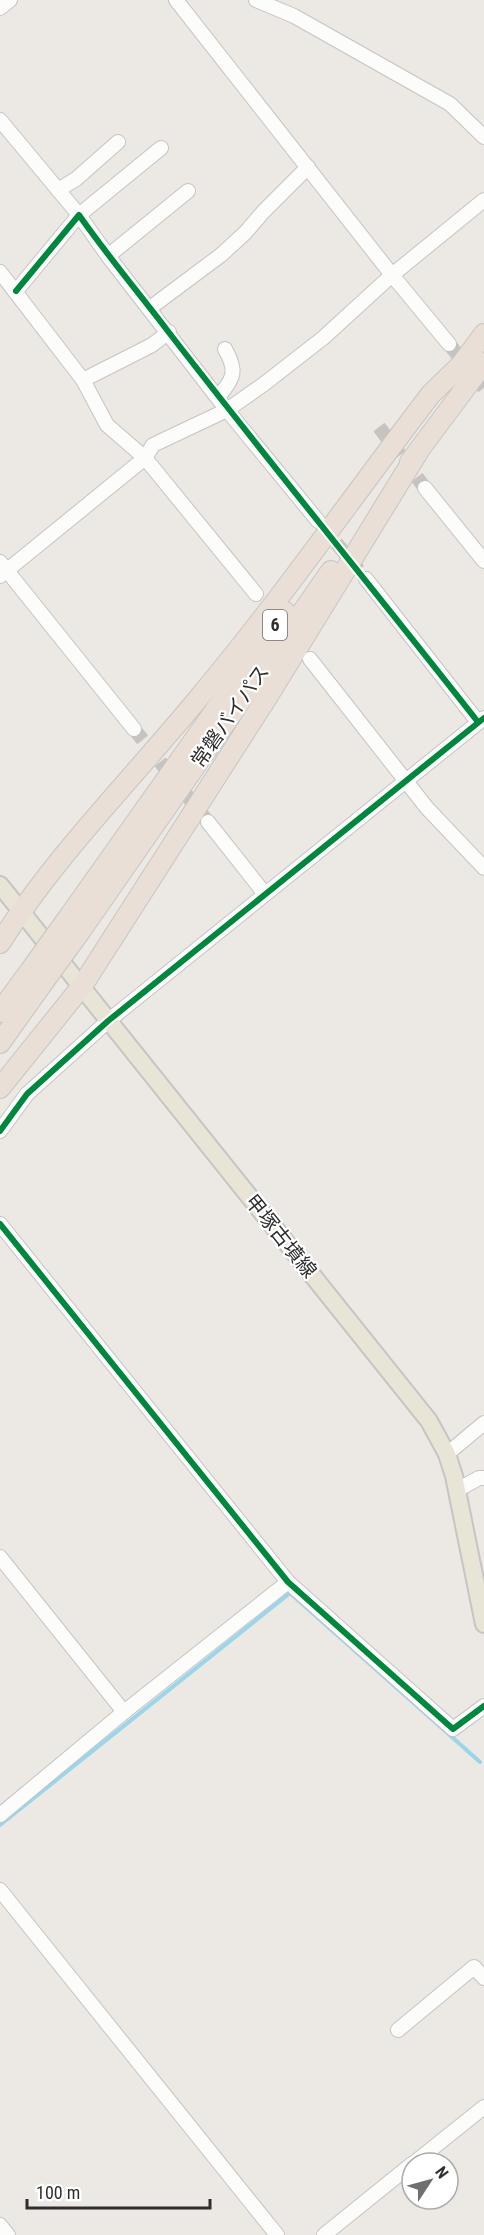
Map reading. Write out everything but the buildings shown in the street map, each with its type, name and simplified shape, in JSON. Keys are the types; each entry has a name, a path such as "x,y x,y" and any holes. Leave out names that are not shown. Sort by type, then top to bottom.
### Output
{"highway":[{"name":"常磐バイパス","path":"74,925 484,334"},
{"name":"常磐バイパス","path":"0,1043 36,977 484,363"},
{"path":"0,943 21,910 75,843 198,700 291,584 431,394 462,364"},
{"path":"0,1088 82,986 266,699 418,452"},
{"name":"常磐バイパス","path":"0,1012 36,977"}],"main road":[{"name":"甲塚古墳線","path":"0,885 429,1421 447,1454 457,1490 484,1624"}],"street":[{"path":"0,8 10,0"},
{"path":"176,0 449,344"},
{"path":"256,0 294,16 450,104 484,137"},
{"path":"0,120 79,215 227,410 318,521"},
{"path":"58,190 76,178 118,142"},
{"path":"16,291 79,215 161,148"},
{"path":"150,308 245,233 308,167"},
{"path":"108,256 188,191"},
{"path":"134,729 2,569 145,458 153,445 227,410 264,384 323,338 392,275 484,200"},
{"path":"0,272 83,380 107,425 145,458 256,594"},
{"path":"83,380 152,345 169,332"},
{"path":"218,397 228,383 234,368 225,348"},
{"path":"425,488 484,561"},
{"path":"0,1131 27,1094 108,1021 481,720 366,579"},
{"path":"310,659 406,781 458,842 484,868"},
{"path":"208,822 265,894"},
{"path":"0,1224 288,1582 453,1729 484,1706"},
{"path":"447,1454 484,1423"},
{"path":"457,1490 479,1478 484,1478"},
{"path":"0,1557 124,1712"},
{"path":"0,1815 124,1712 288,1582"},
{"path":"0,1890 277,2235"},
{"path":"398,2030 474,1967 484,1978"},
{"path":"429,2151 484,2107"},
{"path":"324,2235 400,2174"},
{"path":"0,2225 8,2235"}],"waterway":[{"path":"0,1825 290,1593 480,1762"}],"tunnel":[{"path":"449,344 484,388"},
{"path":"379,427 425,488"},
{"path":"323,527 366,579"},
{"path":"134,729 208,822"}],"cycle path":[{"path":"16,291 79,215 205,379 478,722"},
{"path":"0,1131 27,1094 108,1021 484,718"},
{"path":"0,1224 288,1582 453,1729 484,1706"}]}
